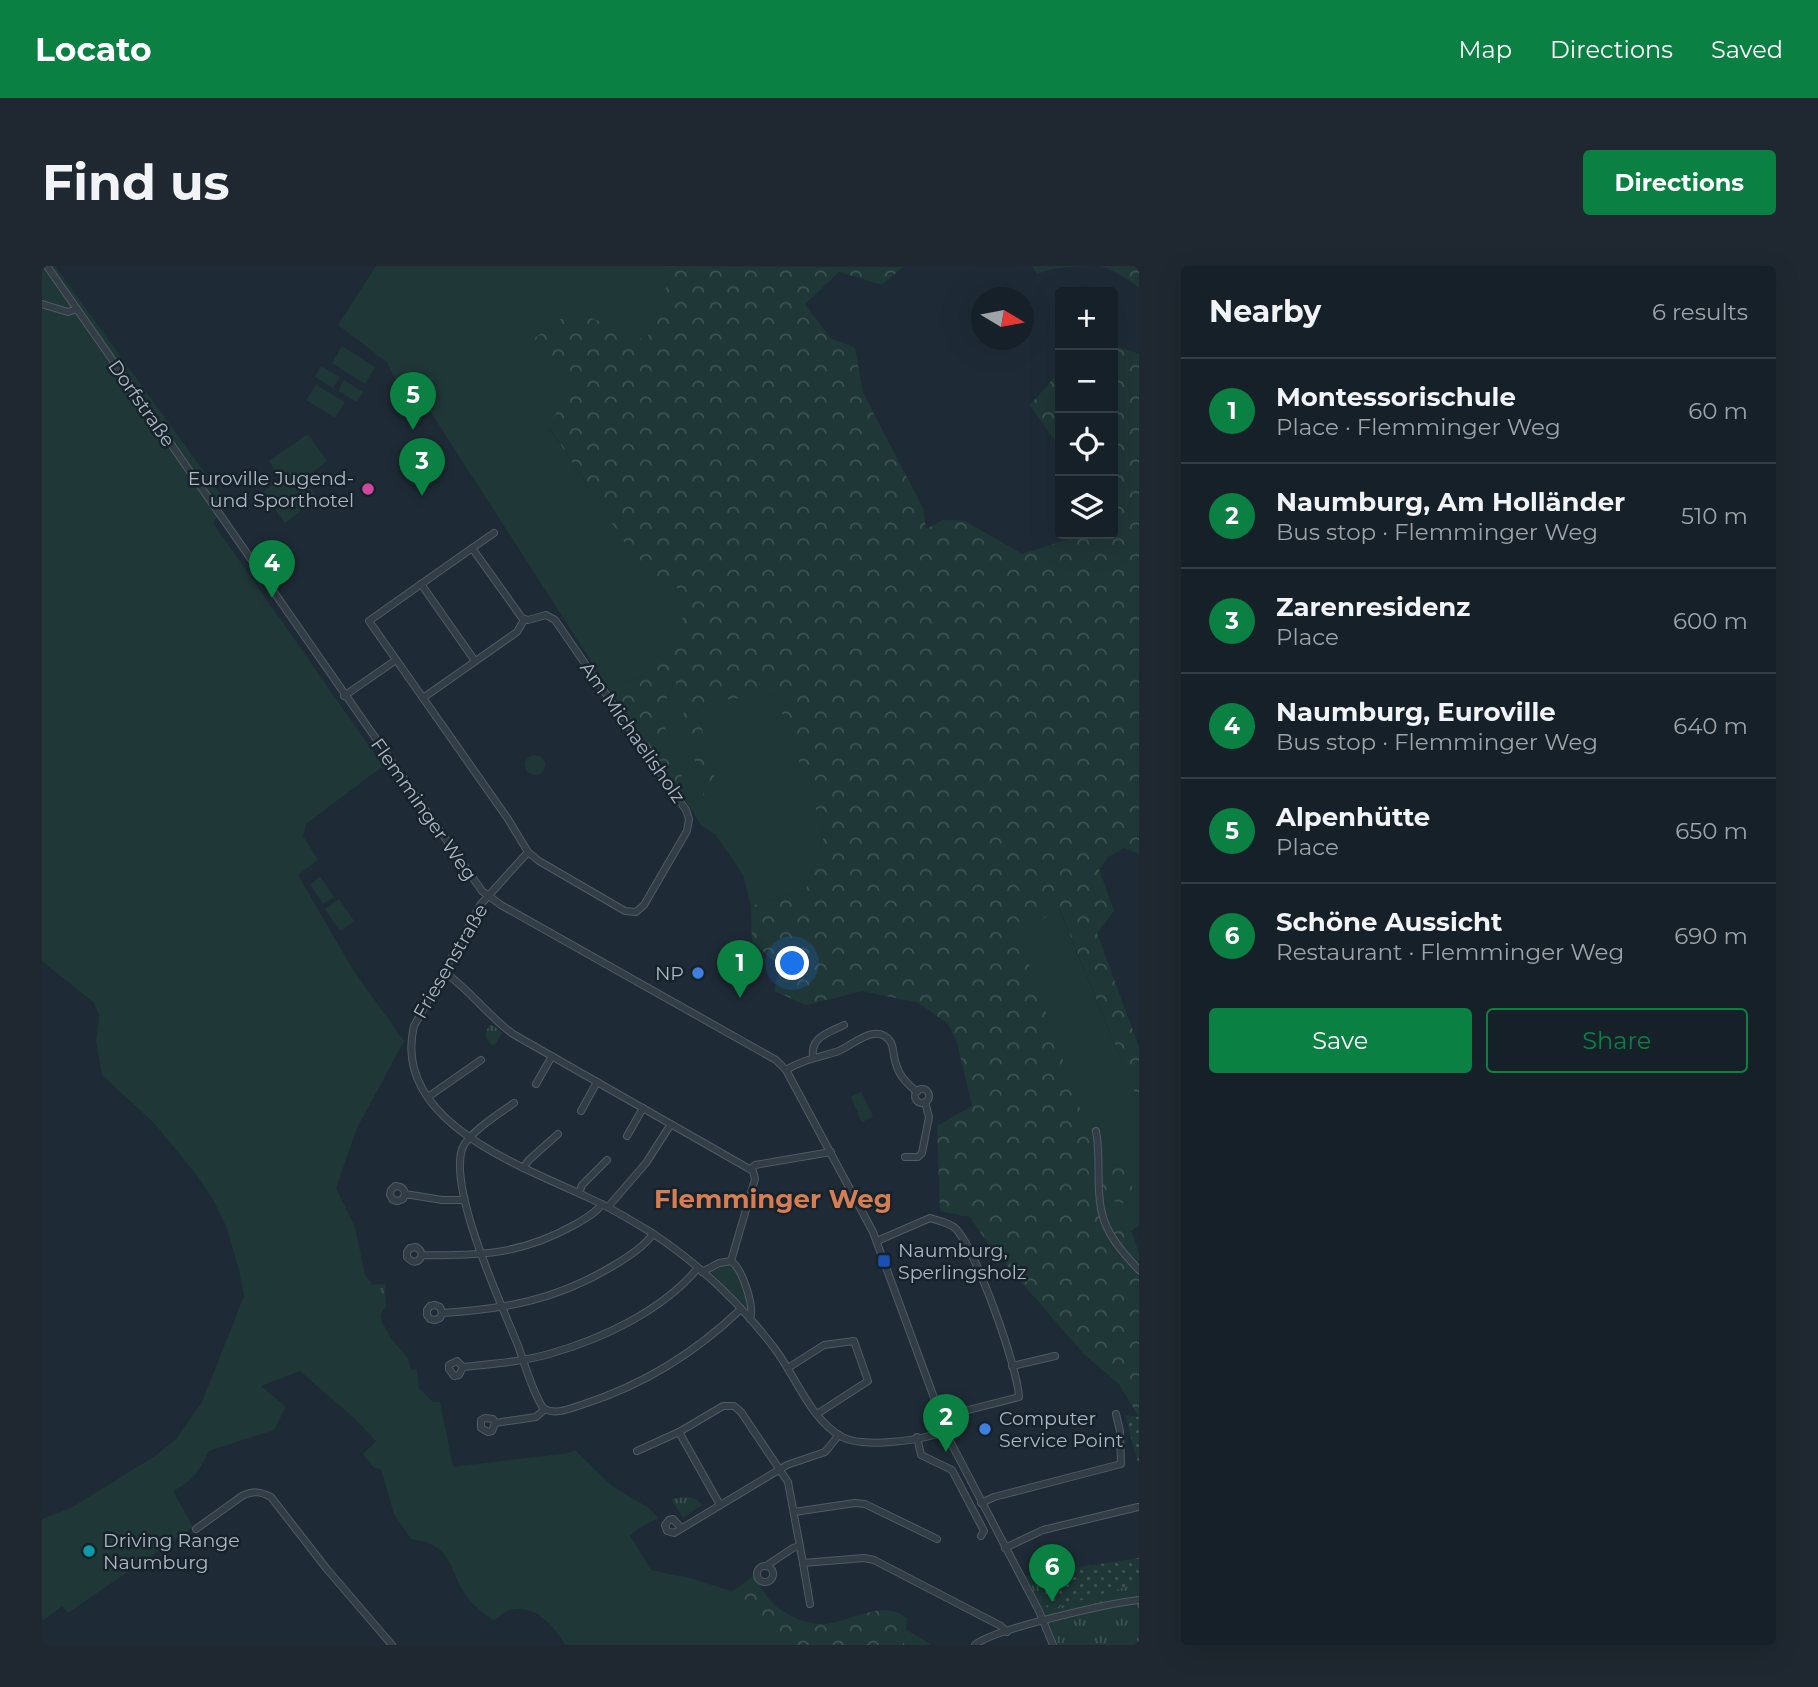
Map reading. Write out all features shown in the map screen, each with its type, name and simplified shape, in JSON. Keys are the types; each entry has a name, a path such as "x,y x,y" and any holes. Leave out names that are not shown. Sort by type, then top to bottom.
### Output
{"street":[{"name":"Dorfstraße","path":"47,266 261,575"},
{"path":"42,304 68,312 77,309"},
{"name":"Am Michaelisholz","path":"494,533 369,621 508,819 528,852 614,905 630,913 636,912 644,905 687,831 689,819 682,802 555,620 543,615 524,620"},
{"path":"423,698 517,632 524,620 472,548"},
{"name":"Flemminger Weg","path":"261,575 474,881 488,896 770,1057 786,1070 877,1241 946,1430 981,1503 1044,1621 1053,1645"},
{"path":"421,584 475,662"},
{"path":"344,696 396,660"},
{"path":"488,896 528,852"},
{"name":"Friesenstraße","path":"428,1097 412,1064 410,1045 414,1026 477,911 488,896"},
{"path":"443,971 462,985 507,1030 751,1169 755,1179 731,1261"},
{"path":"813,1057 812,1048 816,1040 844,1025"},
{"path":"786,1070 813,1057 843,1049 863,1036 885,1037 891,1044 899,1074 916,1091 922,1089 928,1092 929,1096 925,1102 929,1117 922,1153 918,1157 905,1157"},
{"path":"536,1084 552,1056"},
{"path":"481,1060 428,1097 446,1118 471,1137 523,1168 605,1206 653,1234 700,1270 750,1319 788,1368 817,1414 839,1435 867,1444 946,1430"},
{"path":"581,1111 597,1082"},
{"path":"514,1103 471,1137 462,1150 461,1174 464,1200 483,1255 523,1360 545,1409 551,1412 567,1409 612,1394 648,1377 695,1347 741,1309"},
{"path":"627,1136 643,1108"},
{"path":"422,1255 483,1255 515,1249 550,1237 605,1206 646,1163 671,1124"},
{"path":"1096,1131 1100,1150 1101,1210 1121,1250 1139,1270"},
{"path":"523,1168 558,1134"},
{"path":"751,1169 755,1165 831,1152"},
{"path":"579,1193 582,1185 607,1160"},
{"path":"405,1194 442,1200 464,1200"},
{"path":"877,1241 930,1218 954,1227 982,1278 1012,1366 1018,1397 941,1417"},
{"path":"442,1312 503,1308 557,1294 620,1262 653,1234"},
{"path":"463,1367 523,1360 567,1349 615,1328 665,1298 700,1270 731,1261"},
{"path":"731,1261 740,1271 752,1311 750,1319"},
{"path":"788,1368 824,1345 854,1340 868,1381 817,1414"},
{"path":"1012,1366 1055,1356"},
{"path":"637,1451 679,1432 723,1406 734,1406 741,1412 788,1482 810,1604"},
{"path":"495,1423 536,1417 545,1409"},
{"path":"981,1503 1121,1464 1120,1431 1116,1414"},
{"path":"679,1432 720,1505"},
{"path":"681,1528 781,1468 825,1452 839,1435"},
{"path":"917,1437 921,1455 952,1470 984,1531 981,1536"},
{"path":"196,1529 250,1492 271,1497 326,1568 392,1645"},
{"path":"794,1512 864,1504 937,1539"},
{"path":"1005,1548 1043,1530 1138,1507"},
{"path":"766,1566 800,1546"},
{"path":"803,1563 864,1558 874,1560 1001,1626 1007,1632"},
{"path":"975,1645 981,1640 1044,1621 1139,1600"}],"green space":[{"path":"42,266 55,266 226,502 213,523 383,766 306,824 303,836 318,860 298,875 355,973 404,1041 357,1128 336,1188 355,1227 365,1275 371,1282 383,1324 392,1340 408,1358 411,1370 417,1369 419,1388 433,1402 440,1402 453,1467 569,1453 575,1450 613,1487 649,1508 658,1518 630,1536 651,1570 690,1578 731,1591 736,1589 778,1645 565,1645 549,1623 526,1609 508,1611 493,1620 468,1598 443,1553 425,1542 411,1539 394,1514 381,1469 374,1468 363,1454 376,1441 300,1371 261,1386 286,1407 274,1430 209,1451 195,1474 173,1491 193,1527 68,1613 62,1606 42,1621 42,1519 71,1508 155,1456 176,1439 202,1402 244,1296 226,1226 213,1199 155,1124 102,1075 96,1041 99,1015 94,1003 42,961"},
{"path":"376,266 665,266 669,280 646,341 573,310 571,383 549,428 640,565 679,589 685,612 677,633 640,677 609,689 423,400 395,379 387,362 338,325"},
{"path":"665,266 903,267 882,285 839,272 805,304 830,338 855,348 863,393 923,508 926,529 943,520 965,521 1022,554 1069,539 1118,539 1118,347 1139,354 1139,854 1124,848 1108,857 1099,869 1114,911 1097,933 1139,1047 1139,1103 1059,908 1019,936 1098,1159 1123,1168 1139,1201 1139,1212 1127,1204 1107,1200 1127,1238 1130,1267 1139,1276 1139,1417 1119,1384 1084,1354 989,1245 970,1217 940,1211 937,1126 972,1106 957,1042 948,1024 919,1003 862,991 806,1005 774,991 780,966 752,942 751,906 806,889 825,834 775,694 707,702 697,709 716,783 718,805 706,805 674,674 671,690 660,711 683,779 675,784 609,689 640,677 677,633 685,612 679,589 640,566 549,427 571,383 524,346 573,310 646,341 669,280"},
{"path":"1032,266 1076,266 1044,271 1037,274"},
{"path":"1099,266 1139,266 1139,288 1115,272"},
{"path":"342,346 375,367 365,384 332,363"},
{"path":"321,366 340,377 333,388 315,377"},
{"path":"1055,377 1055,441 1030,405"},
{"path":"344,380 363,392 357,402 338,391"},
{"path":"316,385 345,402 335,418 306,400"},
{"path":"308,434 327,461 304,478 317,497 285,523 263,492 280,479 269,461"},
{"path":"674,671 706,805 718,805 716,783 697,709 707,702 775,694 825,834 806,889 751,906 743,875 716,835 701,825 675,784 683,779 660,711 671,690"},
{"path":"535,755 542,758 545,765 542,772 535,775 528,772 525,765 528,758"},
{"path":"320,877 334,897 323,904 310,884"},
{"path":"339,899 354,921 340,931 325,909"},
{"path":"1058,907 1139,1103 1139,1201 1123,1168 1098,1159 1019,936"},
{"path":"750,943 759,961 750,966 740,948"},
{"path":"489,1025 502,1033 495,1045 490,1044 485,1035"},
{"path":"861,1092 873,1117 862,1122 851,1097"},
{"path":"1106,1199 1127,1204 1139,1212 1139,1225 1131,1231 1139,1253 1139,1276 1130,1267 1127,1238"},
{"path":"730,1263 737,1269 749,1307 747,1308 709,1270"},
{"path":"385,1284 386,1306 380,1315 372,1285"},
{"path":"1125,1415 1139,1417 1139,1464 1137,1459"},
{"path":"671,1499 696,1499 702,1505 683,1518"},
{"path":"1139,1558 1139,1583 1048,1610 1033,1574"},
{"path":"1033,1574 1048,1609 1139,1583 1139,1645 1057,1645 1047,1618 1025,1577"},
{"path":"753,1576 773,1604 804,1621 822,1624 877,1611 898,1613 907,1619 904,1645 778,1645 736,1589"},
{"path":"905,1629 932,1645 904,1645"}],"place":[{"name":"Alpenhütte","path":"413,430"},
{"name":"Euroville Jugend- und Sporthotel","path":"368,489"},
{"name":"Zarenresidenz","path":"422,496"},
{"name":"Naumburg, Euroville","path":"272,598"},
{"name":"NP","path":"698,973"},
{"name":"Montessorischule","path":"740,998"},
{"name":"Naumburg, Sperlingsholz","path":"884,1261"},
{"name":"Computer Service Point","path":"985,1429"},
{"name":"Naumburg, Am Holländer","path":"946,1452"},
{"name":"Driving Range Naumburg","path":"89,1551"},
{"name":"Schöne Aussicht","path":"1052,1602"}],"district":[{"name":"Flemminger Weg","path":"773,1199"}]}
